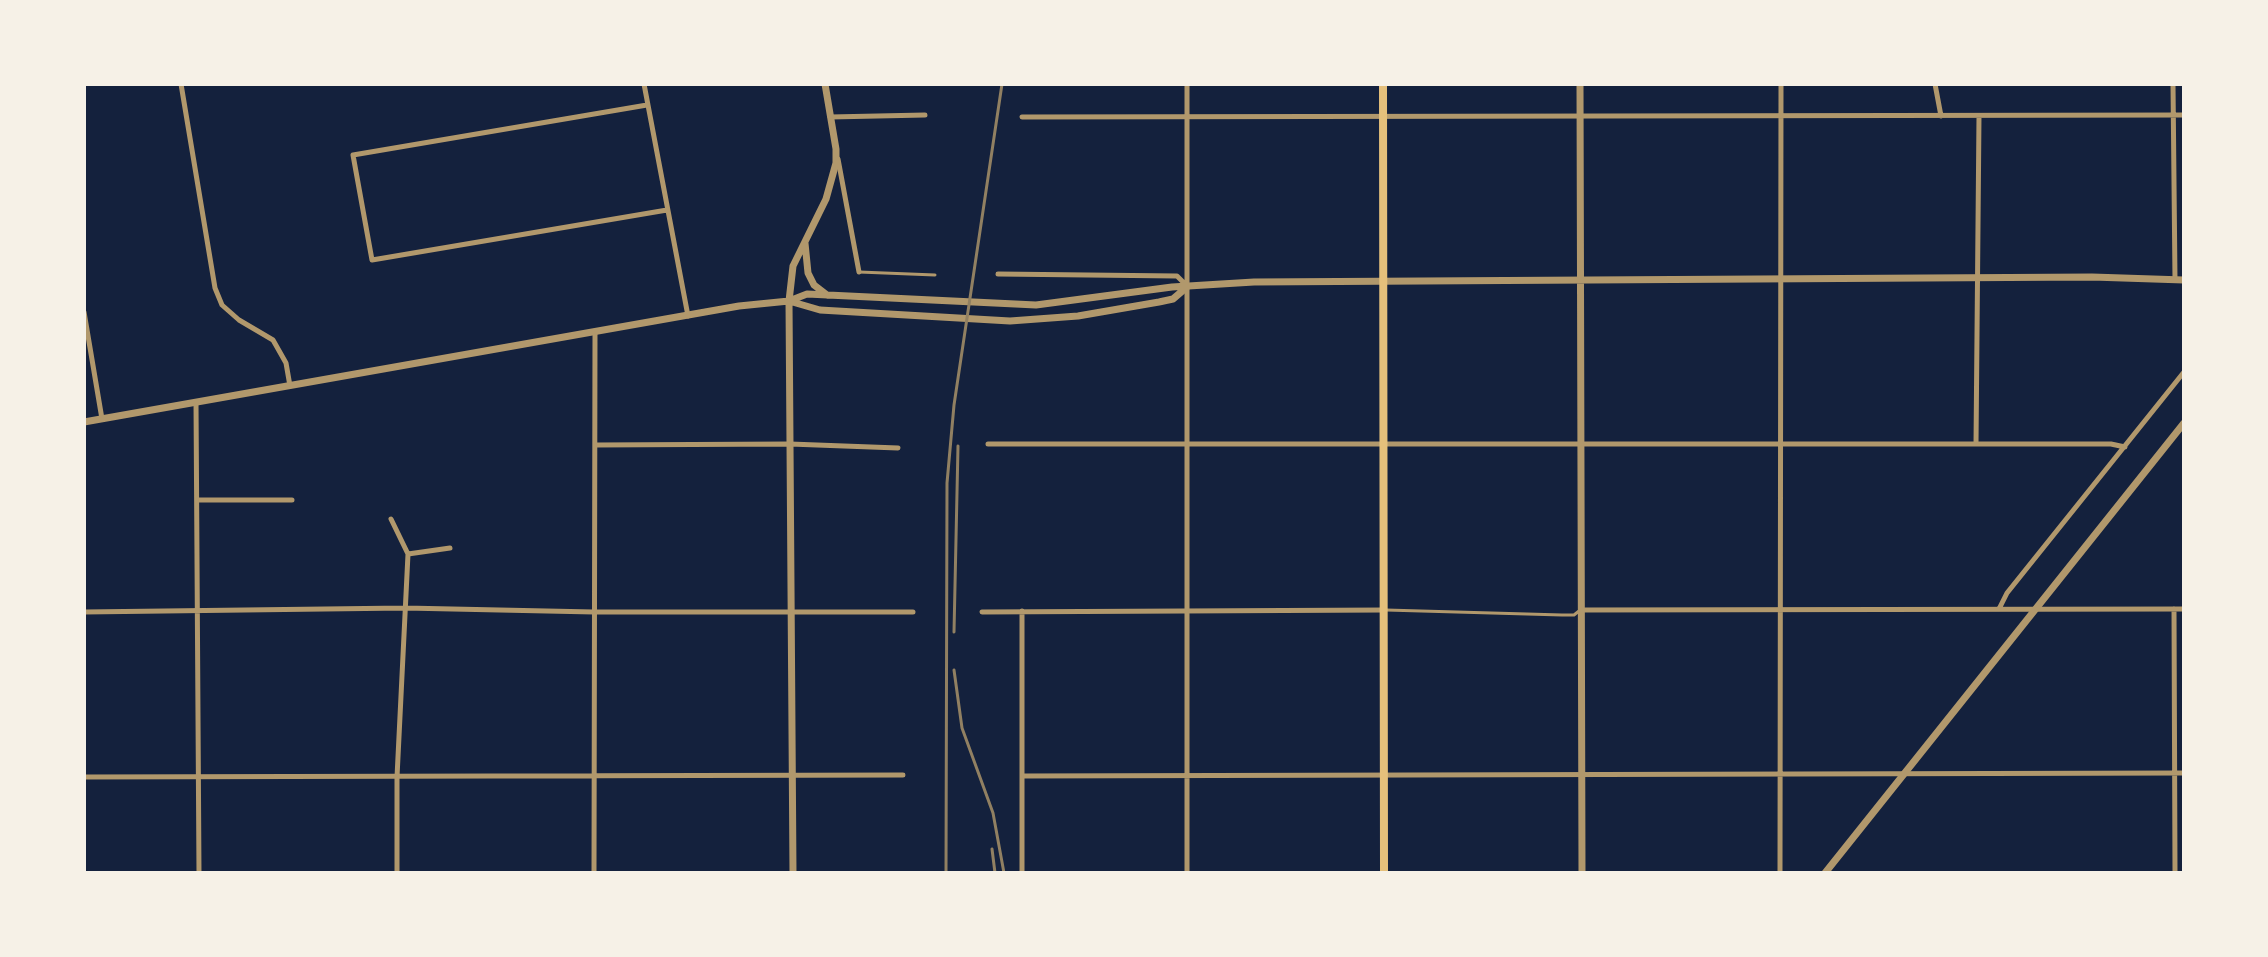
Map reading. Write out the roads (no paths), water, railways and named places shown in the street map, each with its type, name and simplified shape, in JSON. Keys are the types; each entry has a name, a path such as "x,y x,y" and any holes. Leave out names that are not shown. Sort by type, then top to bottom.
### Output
{"main road":[{"path":"1383,84 1384,873"}],"street":[{"path":"181,84 215,288 222,305 238,320 273,340 286,363 290,386"},
{"path":"644,84 688,316"},
{"path":"825,84 859,272"},
{"path":"1187,873 1188,84"},
{"path":"1580,84 1582,873"},
{"path":"1780,873 1778,446 1781,84"},
{"path":"1935,84 1941,116"},
{"path":"2173,84 2175,280"},
{"path":"647,105 353,155 372,260 667,210"},
{"path":"830,117 925,115"},
{"path":"1022,117 2184,115"},
{"path":"1976,444 1978,116"},
{"path":"793,873 789,301 793,266 826,199 833,177 836,149"},
{"path":"805,243 808,273 814,285 828,296"},
{"path":"998,274 1177,276 1187,287"},
{"path":"84,422 688,316 789,301 807,294 1036,305 1172,286 1254,282 1978,278 2184,280"},
{"path":"789,301 820,310 1010,321 1078,316 1159,302 1173,299 1187,287"},
{"path":"84,312 102,419"},
{"path":"594,873 595,332"},
{"path":"1999,609 2007,594 2184,372"},
{"path":"196,402 199,873"},
{"path":"1825,873 2184,423"},
{"path":"595,445 790,444 898,448"},
{"path":"988,444 1778,446 2111,444 2125,447"},
{"path":"197,500 292,500"},
{"path":"391,519 408,554 397,777 397,873"},
{"path":"408,554 450,548"},
{"path":"84,612 405,608 594,612 913,612"},
{"path":"2174,609 2175,873"},
{"path":"1581,610 2184,609"},
{"path":"982,612 1384,610"},
{"path":"1022,611 1022,873"},
{"path":"1022,776 2184,773"},
{"path":"84,777 903,775"}],"lane":[{"path":"859,272 935,275"},
{"path":"1384,610 1562,615 1574,615 1581,610"}],"railway":[{"path":"946,873 947,483 954,405 1002,84"},
{"path":"954,632 958,446"},
{"path":"954,670 962,728 993,813 1004,873"},
{"path":"992,849 995,873"}]}
